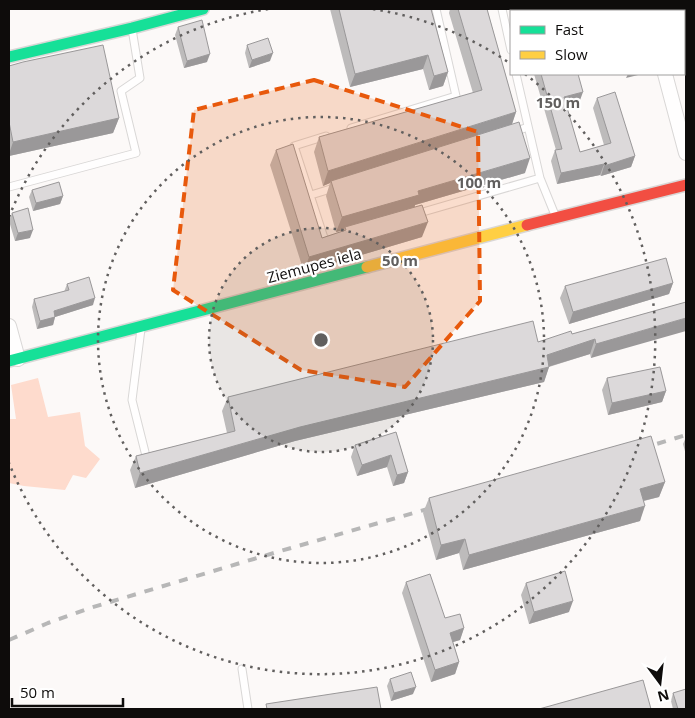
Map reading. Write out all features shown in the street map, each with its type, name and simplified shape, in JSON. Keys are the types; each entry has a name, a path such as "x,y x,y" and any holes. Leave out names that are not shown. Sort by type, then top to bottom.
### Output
{"street":[{"path":"9,57 203,9"},
{"path":"665,75 680,114 686,153"},
{"name":"Ziemupes iela","path":"13,360 556,217 686,185"},
{"path":"9,326 13,360"}],"lane":[{"path":"342,131 456,96 436,9"},
{"path":"502,9 510,45"},
{"path":"9,187 136,153 121,91 140,78 132,28"},
{"path":"516,75 540,178 556,217"},
{"path":"509,133 528,127"},
{"path":"332,134 294,146 325,241 335,238"},
{"path":"409,216 540,178"},
{"path":"310,195 348,183"},
{"path":"141,326 132,400 145,452"},
{"path":"242,669 248,709"}],"highlighted area":[{"path":"314,80 478,132 480,301 405,387 301,370 173,290 194,110"}],"shaded area":[{"path":"38,378 48,417 80,412 85,446 100,459 86,478 73,475 65,490 9,483 9,419 16,419 11,385"}],"building":[{"path":"339,9 431,9 448,72 434,76 428,55 355,74"},
{"path":"458,9 487,9 516,112 328,171 319,137 482,90"},
{"path":"522,9 538,10 522,10"},
{"path":"202,20 210,54 187,61 178,27"},
{"path":"268,38 273,53 252,60 247,45"},
{"path":"103,45 119,118 13,142 9,122 9,66"},
{"path":"541,75 578,75 583,92 564,97 580,152 611,143 597,98 615,92 635,156 604,166 604,164 561,173 555,150 562,149"},
{"path":"519,122 530,158 418,191 419,195 342,217 331,181"},
{"path":"293,144 322,238 346,230 345,227 422,205 428,222 309,257 276,150"},
{"path":"59,182 63,196 36,203 32,190"},
{"path":"28,208 33,230 18,233 12,213"},
{"path":"666,258 673,283 573,312 565,286"},
{"path":"89,277 95,298 54,311 55,317 40,321 34,299 69,290 67,284"},
{"path":"686,302 686,318 596,344 595,339 547,355 549,367 300,427 140,473 136,456 235,431 228,397 533,321 538,342 571,331 572,334"},
{"path":"660,367 666,391 612,403 607,378"},
{"path":"396,432 408,472 397,475 391,455 362,465 355,445"},
{"path":"651,436 665,482 640,489 645,506 469,555 465,539 441,545 429,498"},
{"path":"565,571 573,601 534,612 526,583"},
{"path":"430,574 445,618 460,614 464,628 450,633 459,662 435,670 406,582"},
{"path":"411,672 416,687 394,693 390,679"},
{"path":"643,680 651,709 539,709"},
{"path":"377,687 381,709 267,709 266,704"},
{"path":"686,689 686,709 678,709 673,693"}],"railway":[{"path":"640,449 686,435"},
{"path":"9,640 90,608 438,506"}],"traffic: fast":[{"path":"9,57 203,9"},
{"path":"9,361 367,267"}],"traffic: slow":[{"path":"367,267 527,225"}],"traffic: jam":[{"path":"527,225 686,185"}]}
